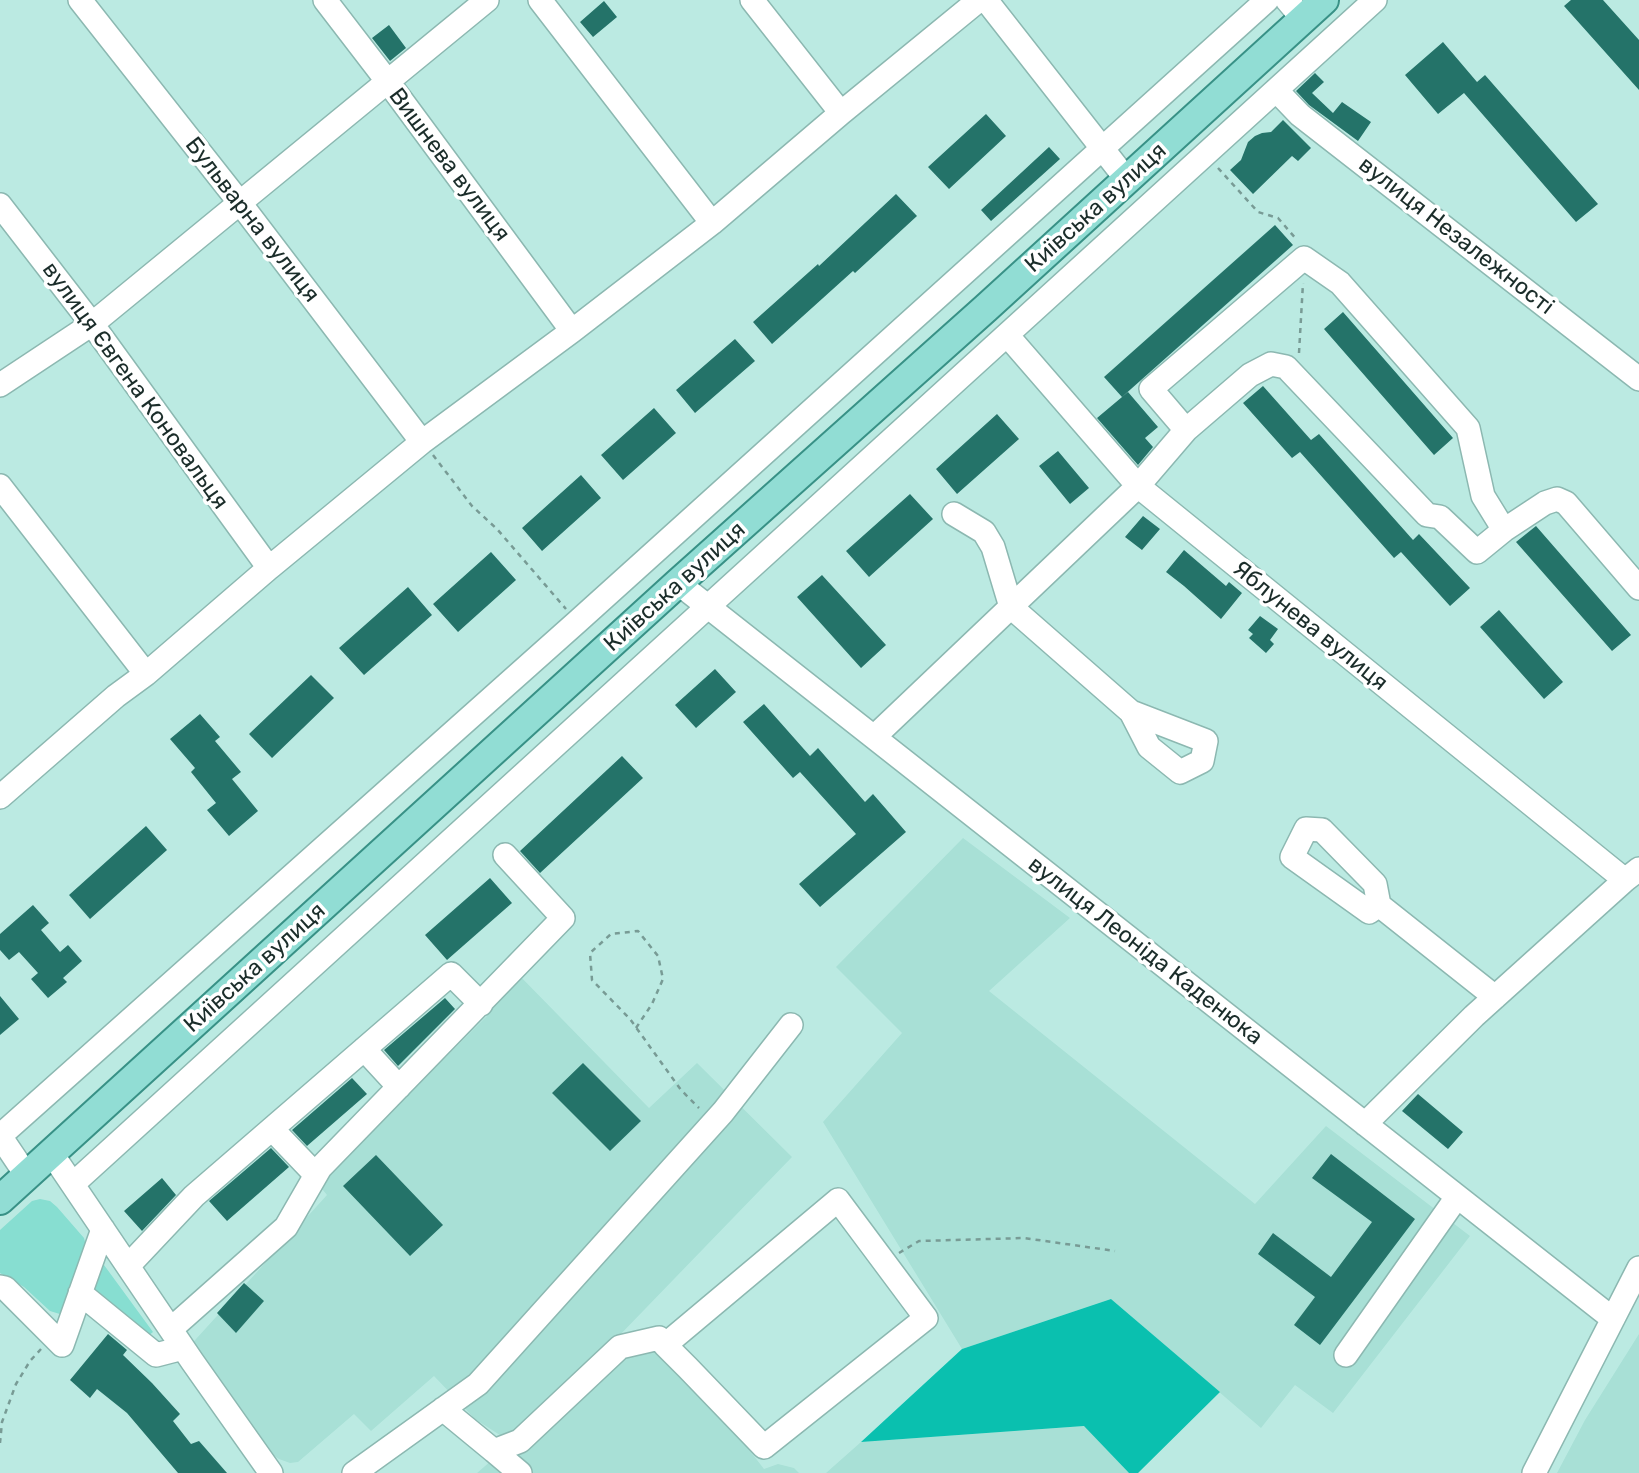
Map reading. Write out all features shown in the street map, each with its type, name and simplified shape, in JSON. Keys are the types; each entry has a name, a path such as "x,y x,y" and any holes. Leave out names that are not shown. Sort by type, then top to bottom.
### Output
{"main road":[{"name":"Київська вулиця","path":"0,1200 678,583 1127,180 1295,10 1324,0"}],"street":[{"name":"Бульварна вулиця","path":"80,0 240,203 422,442"},
{"name":"Вишнева вулиця","path":"325,0 572,331"},
{"path":"0,385 92,324 487,0"},
{"path":"540,0 712,223"},
{"path":"752,0 841,113"},
{"path":"2,790 146,674 422,442 712,223 979,0"},
{"path":"986,0 1127,180"},
{"path":"27,1176 0,1136 577,622 1267,0"},
{"path":"73,1184 1375,0"},
{"name":"вулиця Незалежності","path":"1276,90 1300,115 1637,373"},
{"name":"вулиця Євгена Коновальця","path":"0,205 92,324 269,568"},
{"path":"1186,430 1151,389 1304,258 1340,282 1468,428 1483,496 1504,530"},
{"name":"Яблунева вулиця","path":"1007,335 1138,486 1632,874"},
{"path":"874,737 1138,486 1186,430 1250,375 1271,364 1286,367 1427,514 1440,517 1476,552 1545,503 1557,499 1566,503 1639,588"},
{"path":"0,486 146,674"},
{"path":"954,514 984,532 993,547 1011,607 1131,712"},
{"name":"вулиця Леоніда Каденюка","path":"678,583 1613,1319"},
{"path":"80,1293 156,1354 177,1339 286,1227 320,1168 563,918 505,855"},
{"path":"1365,1125 1474,1016 1632,874"},
{"path":"1379,905 1495,997"},
{"path":"128,1266 194,1196 451,974 481,1004"},
{"path":"354,1473 478,1384 713,1124 791,1025"},
{"path":"365,1049 400,1087"},
{"path":"272,1129 316,1175"},
{"path":"52,1154 271,1473"},
{"path":"1346,1355 1457,1197"},
{"path":"494,1451 520,1441 620,1347 659,1338 764,1447 926,1318 838,1200 666,1345"},
{"path":"0,1287 5,1288 62,1345 103,1229"},
{"path":"1534,1473 1639,1268"},
{"path":"443,1409 520,1473"}],"path":[{"path":"422,442 472,506 497,529 577,622"},
{"path":"636,1028 652,1004 663,979 658,956 638,931 611,934 590,953 592,980 636,1028 681,1090 713,1124"},
{"path":"885,1262 919,1241 1024,1238 1115,1251"},
{"path":"0,1443 2,1422 16,1384 30,1361 53,1336"}],"shaded area":[{"path":"963,838 1070,918 989,991 1255,1204 1326,1126 1470,1236 1333,1413 1295,1385 1261,1428 1111,1299 962,1349 823,1122 902,1033 836,967"},
{"path":"516,972 649,1108 697,1063 792,1157 616,1339 506,1439 475,1419 434,1376 371,1431 354,1414 298,1462 290,1463 279,1459 270,1453 186,1350 327,1195 318,1184 487,1016 483,999"},
{"path":"32,1201 50,1201 57,1207 84,1238 87,1249 63,1315 50,1311 24,1287 0,1273 0,1230"},
{"path":"99,1265 104,1265 153,1332 148,1336 94,1290 93,1280"},
{"path":"1639,1334 1639,1473 1557,1473 1585,1420"},
{"path":"656,1347 684,1366 764,1469 778,1464 794,1468 799,1473 477,1473 611,1357"},
{"path":"1085,1426 1129,1473 826,1473 861,1442"}],"green space":[{"path":"1111,1299 1220,1392 1138,1473 1129,1473 1084,1426 861,1442 962,1349"}],"building":[{"path":"1571,0 1603,0 1639,40 1639,90 1564,6"},
{"path":"604,1 617,17 593,37 580,22"},
{"path":"389,25 406,48 390,61 372,38"},
{"path":"1443,42 1477,82 1485,75 1598,204 1576,222 1464,93 1438,114 1405,75"},
{"path":"1315,73 1324,82 1312,93 1333,113 1342,102 1371,122 1358,141 1309,105 1296,91"},
{"path":"986,114 1006,136 949,189 928,167"},
{"path":"1283,120 1311,148 1298,161 1292,156 1253,194 1230,170 1241,160 1248,142 1255,136 1271,132"},
{"path":"1049,147 1060,159 991,221 981,210"},
{"path":"896,194 917,216 772,344 753,322 818,264 819,266"},
{"path":"1275,225 1293,245 1122,397 1104,377"},
{"path":"1343,312 1453,438 1434,455 1324,329"},
{"path":"735,339 755,361 695,413 676,390"},
{"path":"1263,386 1311,440 1319,434 1413,540 1419,534 1470,588 1450,606 1401,552 1394,558 1300,452 1292,458 1243,403"},
{"path":"1128,392 1158,427 1145,438 1153,447 1138,465 1097,418"},
{"path":"654,408 676,433 623,480 601,455"},
{"path":"997,414 1019,439 957,494 936,469"},
{"path":"1058,451 1089,488 1070,504 1039,466"},
{"path":"581,475 601,498 542,551 522,528"},
{"path":"910,494 933,519 869,577 846,551"},
{"path":"1143,516 1160,529 1142,550 1125,537"},
{"path":"1536,526 1631,635 1612,651 1516,542"},
{"path":"1184,550 1226,586 1229,582 1242,593 1221,619 1166,572"},
{"path":"491,552 516,580 458,632 433,604"},
{"path":"822,575 886,645 861,668 797,597"},
{"path":"408,587 432,615 364,675 339,648"},
{"path":"1499,610 1563,682 1544,699 1480,627"},
{"path":"1260,616 1278,629 1270,640 1274,644 1266,653 1249,638 1253,634 1248,630"},
{"path":"715,669 736,692 696,728 675,705"},
{"path":"311,675 334,698 272,758 249,734"},
{"path":"764,704 810,756 818,748 865,802 873,794 906,832 820,907 799,884 856,834 800,772 793,778 743,722"},
{"path":"200,714 220,737 215,741 241,772 232,779 258,811 229,836 207,810 216,803 191,772 195,768 170,739"},
{"path":"622,756 643,778 540,873 520,851"},
{"path":"146,826 167,850 90,919 69,895"},
{"path":"490,878 512,903 447,960 425,935"},
{"path":"33,905 49,923 41,930 60,952 68,945 82,961 63,978 67,982 48,998 31,979 38,973 19,952 9,960 0,950 0,934"},
{"path":"0,996 19,1019 0,1035"},
{"path":"445,998 455,1009 398,1066 384,1050"},
{"path":"583,1063 641,1121 610,1151 552,1093"},
{"path":"352,1078 367,1094 307,1146 292,1130"},
{"path":"1418,1094 1463,1132 1448,1149 1402,1111"},
{"path":"271,1148 289,1167 227,1221 209,1201"},
{"path":"1331,1154 1415,1219 1320,1345 1294,1325 1315,1297 1258,1254 1273,1233 1331,1277 1372,1222 1312,1178"},
{"path":"376,1155 443,1225 410,1256 343,1186"},
{"path":"162,1178 176,1195 142,1231 124,1211"},
{"path":"244,1283 264,1301 236,1333 217,1313"},
{"path":"108,1334 127,1350 123,1355 180,1414 173,1421 191,1444 199,1441 227,1473 178,1473 127,1413 97,1389 90,1398 70,1380"}]}
